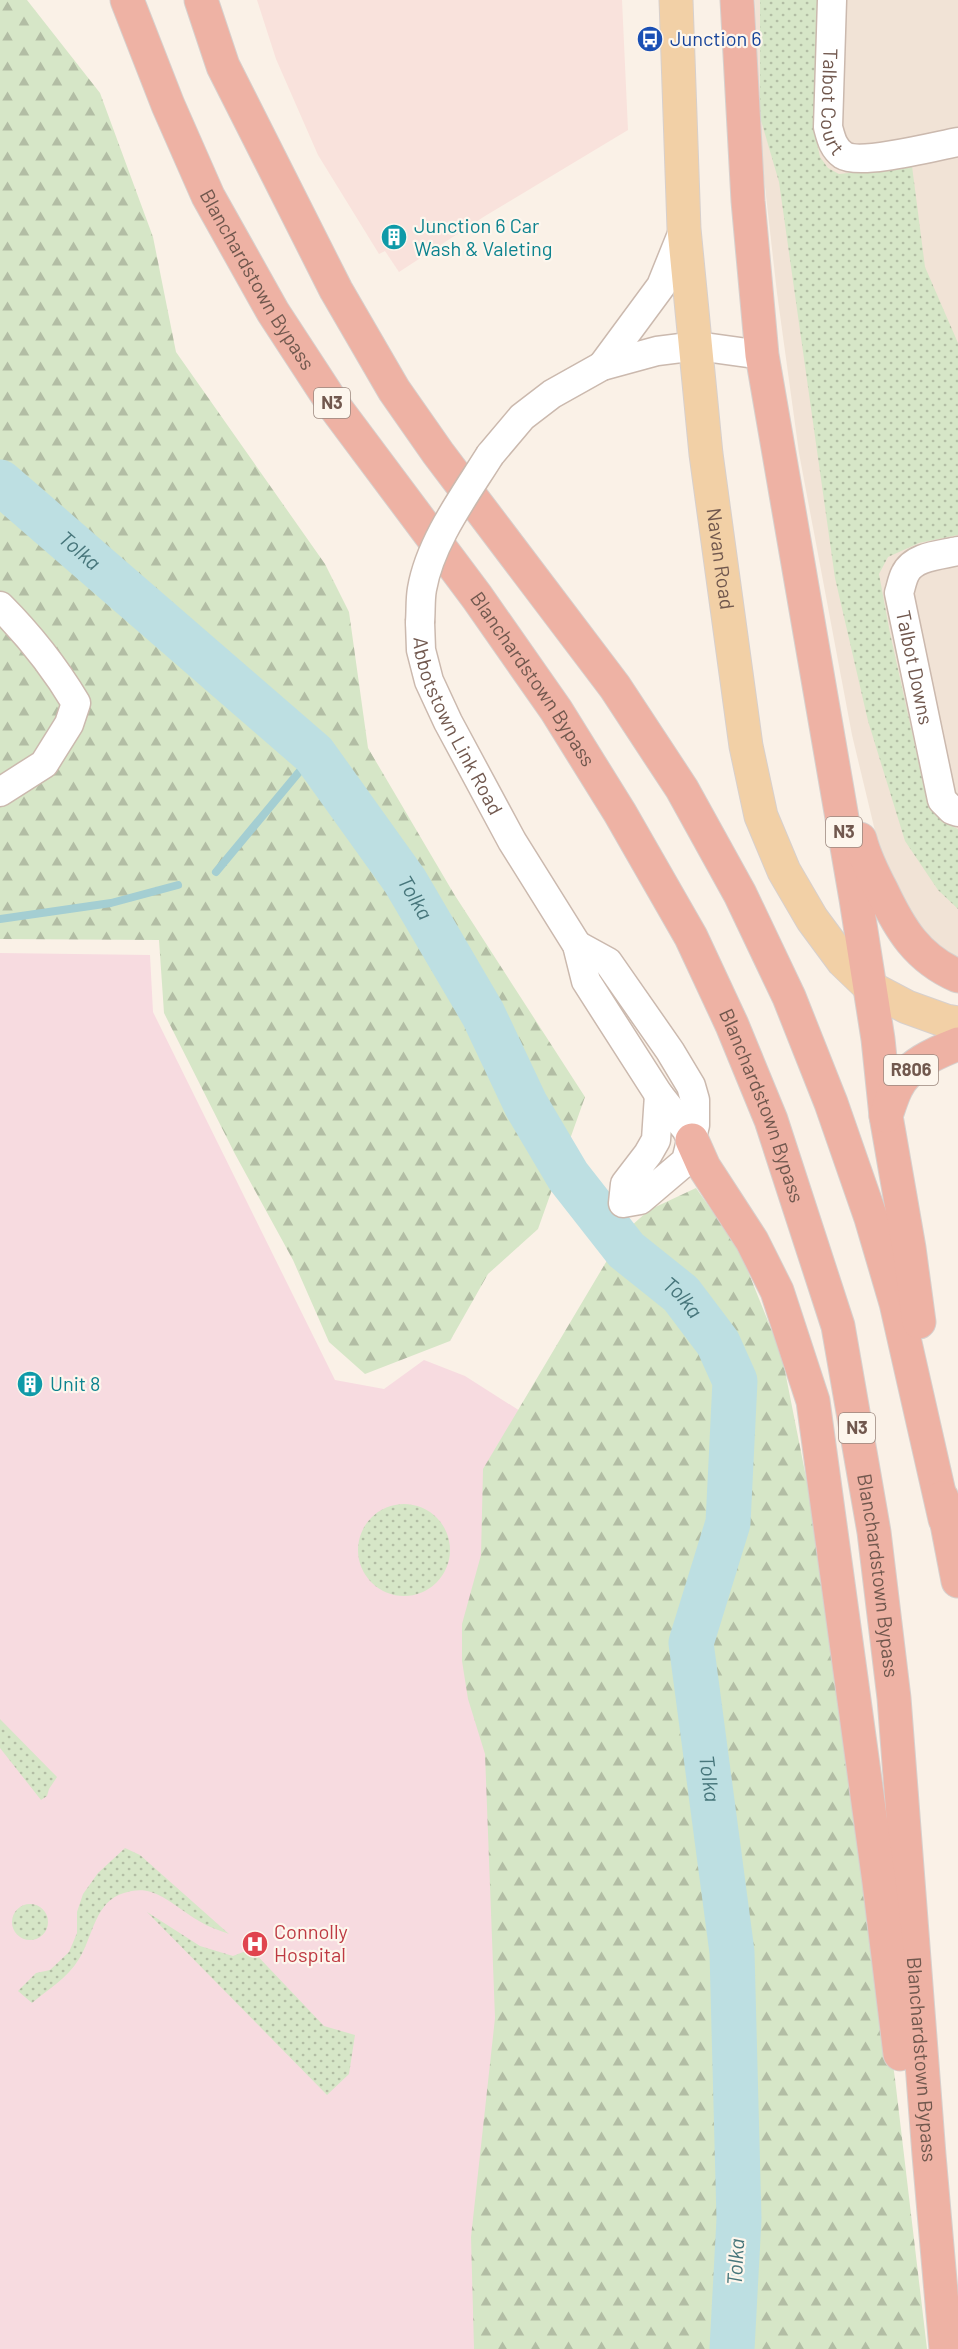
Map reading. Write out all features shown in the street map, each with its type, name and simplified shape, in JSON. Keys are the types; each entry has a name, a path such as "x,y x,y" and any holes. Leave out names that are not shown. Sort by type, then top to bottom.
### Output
{"highway":[{"path":"201,0 223,66 336,290 394,390 438,453 615,687 682,789 740,894 789,997 831,1103 871,1218 896,1303 945,1520"},
{"name":"N3","path":"737,0 748,201 762,355 871,988 886,1116 909,1248 945,1520 958,1581"},
{"name":"Blanchardstown Bypass","path":"130,5 168,105 208,196 273,312 335,407 504,634 556,710 620,813 692,937 732,1025 771,1120 838,1326 874,1532 894,1698 946,2348"},
{"path":"817,675 865,857 900,927 910,942 940,968 958,976"},
{"name":"R806","path":"886,1116 897,1087 913,1068 939,1051 958,1044"},
{"name":"N3","path":"692,1140 704,1167 752,1241 777,1292 813,1401 879,1882 918,2201 946,2348"}],"main road":[{"name":"Navan Road","path":"676,0 684,229 706,454 739,700 761,816 784,872 812,919 843,961 871,988 907,1007 958,1023"}],"street":[{"name":"Talbot Court","path":"832,0 828,127 833,145 845,156 862,159 958,142"},
{"path":"602,366 661,286 684,229"},
{"name":"Abbotstown Link Road","path":"692,1140 659,1095 586,981 577,945 512,841 448,722 429,681 421,650 422,589 430,561 454,514 490,455 522,417 552,394 602,366 657,351 697,346 762,355"},
{"name":"Talbot Downs","path":"958,551 916,562 905,572 899,593 942,801 958,812"},
{"path":"0,606 61,678 76,703 69,724 44,764 0,792"},
{"name":"Abbotstown Link Road","path":"577,945 608,962 692,1086 697,1114 686,1161 640,1200 623,1203 625,1184 656,1140 659,1095"}],"shaded area":[{"path":"257,0 622,0 628,130 485,216 399,272 385,251 379,254 318,155 276,59"},
{"path":"755,0 958,0 958,959 951,957 915,922 882,860 852,735 799,453 777,293 757,116"},
{"name":"Connolly Hospital","path":"0,953 150,955 153,1012 335,1380 384,1389 424,1360 465,1376 531,1418 521,2349 0,2349"}],"green space":[{"path":"0,0 27,0 100,93 153,237 176,352 325,564 349,612 368,748 454,894 585,1097 538,1229 488,1274 450,1341 365,1374 329,1342 293,1260 235,1154 164,1013 159,940 0,939"},
{"path":"760,0 822,0 817,72 817,143 820,157 828,168 839,174 912,166 925,267 958,343 958,535 919,543 888,557 879,574 927,800 948,824 958,829 958,909 938,890 905,841 868,721 835,578 779,182 760,117"},
{"path":"696,1188 739,1249 782,1356 825,1573 895,2079 927,2349 474,2349 471,2237 495,2018 485,1754 468,1699 462,1661 462,1624 481,1555 483,1469 615,1247 630,1227 649,1210"},
{"path":"404,1504 421,1508 436,1518 446,1533 450,1550 446,1567 436,1582 421,1592 404,1596 387,1592 372,1582 362,1567 358,1550 362,1533 372,1518 387,1508"},
{"path":"0,1719 57,1777 47,1796 41,1800 0,1748"},
{"path":"125,1848 140,1855 229,1934 202,1923 170,1901 151,1892 138,1890 124,1893 114,1897 101,1912 74,1966 32,2003 18,1991 36,1973 50,1970 69,1952 77,1933 77,1912 83,1894 98,1873"},
{"path":"30,1904 42,1910 48,1922 42,1934 30,1940 18,1934 12,1922 18,1910"},
{"path":"147,1912 200,1946 233,1956 251,1949 324,2026 355,2035 349,2074 327,2095"}],"waterway":[{"name":"Tolka","path":"0,482 314,754 405,881 483,1014 526,1105 568,1176 626,1250 681,1294 718,1343 735,1381 728,1523 691,1643 732,1952 739,2219 732,2349"},
{"path":"216,872 314,754"},
{"path":"0,919 111,903 178,885"}],"place":[{"name":"Junction 6","path":"650,39"},
{"name":"Junction 6 Car Wash & Valeting","path":"394,237"},
{"name":"Unit 8","path":"30,1384"},
{"name":"Connolly Hospital","path":"255,1944"}]}
